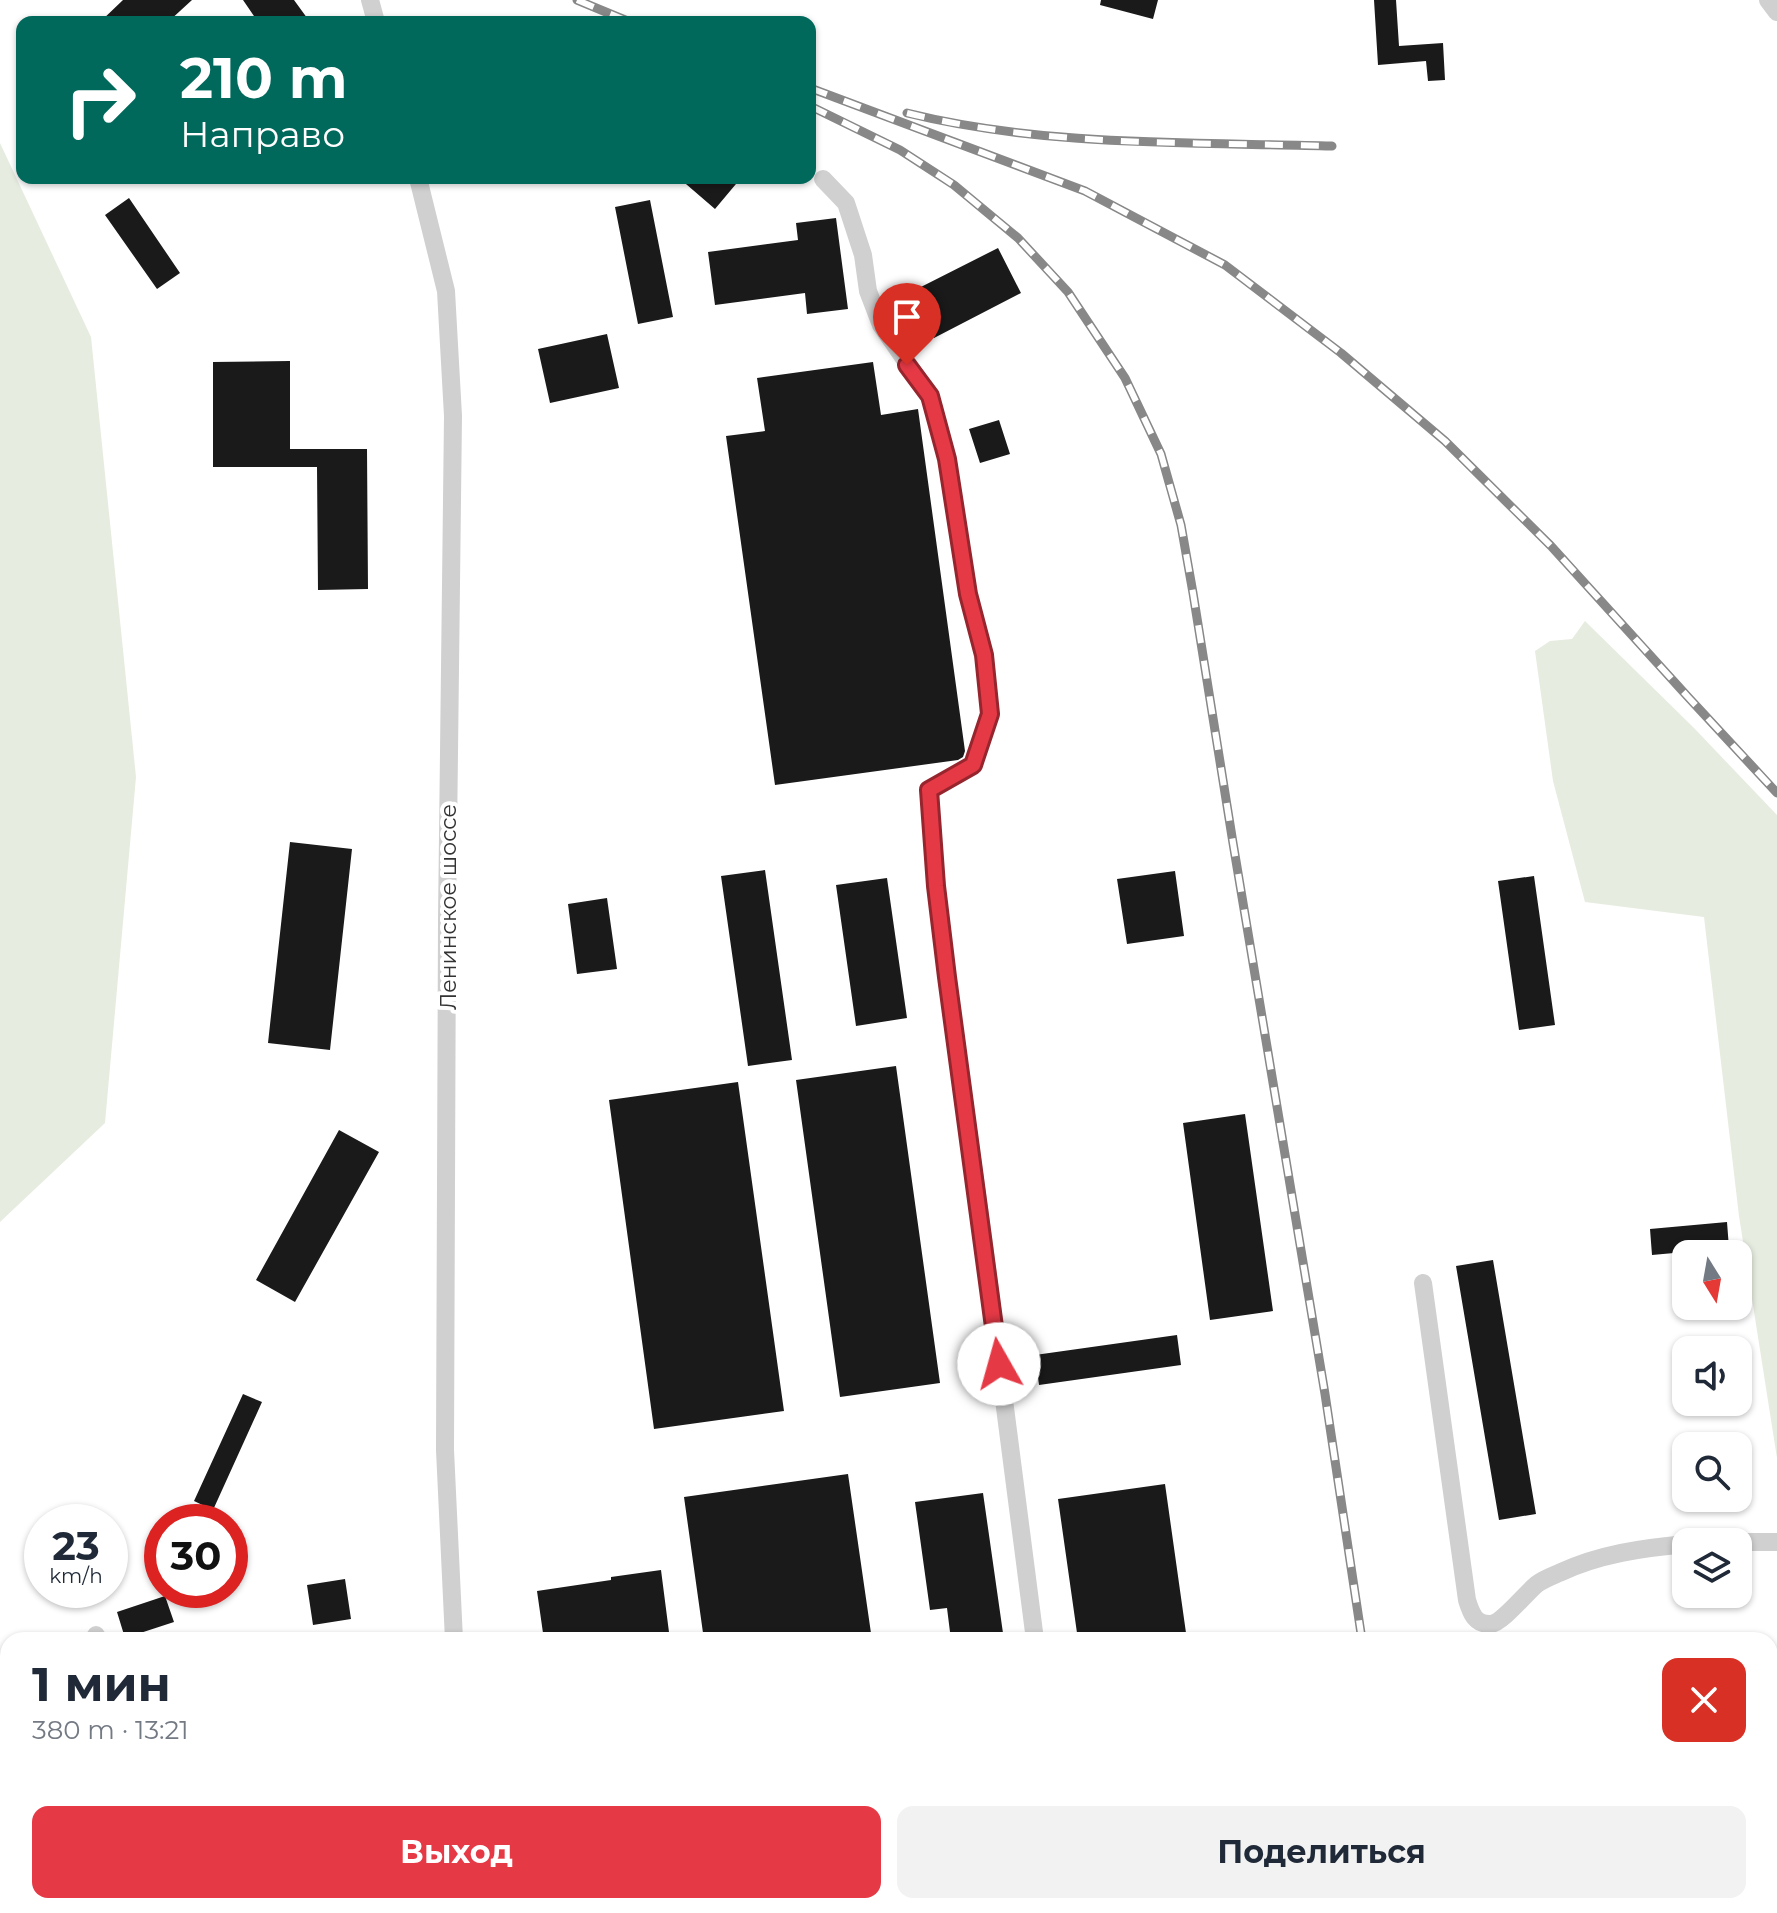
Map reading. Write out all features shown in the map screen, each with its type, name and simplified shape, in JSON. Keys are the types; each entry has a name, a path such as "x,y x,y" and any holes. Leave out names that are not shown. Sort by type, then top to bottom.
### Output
{"street":[{"path":"1768,0 1777,12"},
{"path":"823,179 846,203 863,255 868,291 881,325 930,396 947,459 968,594 984,655 990,714 973,765 929,790 947,977 1034,1632"},
{"name":"Ленинское шоссе","path":"419,184 446,291 453,416 445,1450 454,1632"},
{"path":"1423,1283 1471,1614 1478,1621 1496,1623 1539,1582 1572,1567 1605,1556 1672,1546"},
{"path":"1752,1544 1776,1547"}],"shaded area":[{"path":"0,143 16,177 16,184 19,184 91,337 136,777 105,1123 0,1222"},
{"path":"1585,621 1777,815 1777,1458 1752,1299 1752,1240 1743,1240 1739,1216 1704,917 1585,902 1553,781 1535,651 1550,641 1572,639"}],"building":[{"path":"123,0 192,0 175,16 106,16"},
{"path":"243,0 294,0 306,16 254,16"},
{"path":"1101,0 1158,0 1153,19 1100,5"},
{"path":"1374,0 1396,0 1399,46 1443,43 1445,80 1428,81 1426,61 1378,65"},
{"path":"686,184 736,184 715,209"},
{"path":"129,198 180,273 157,289 105,215"},
{"path":"650,200 673,317 638,324 615,207"},
{"path":"836,218 848,309 807,314 805,293 715,305 708,252 798,240 796,223"},
{"path":"998,248 1021,293 934,338 911,292"},
{"path":"607,334 619,388 550,403 538,349"},
{"path":"290,361 290,449 367,449 368,589 318,590 317,467 213,467 213,362"},
{"path":"873,362 881,415 918,409 965,751 958,760 775,785 726,436 765,431 757,378"},
{"path":"999,420 1010,454 980,463 969,429"},
{"path":"290,842 352,849 330,1050 268,1043"},
{"path":"765,870 792,1060 748,1066 721,876"},
{"path":"1175,871 1184,936 1127,944 1117,879"},
{"path":"1534,876 1555,1025 1519,1030 1498,881"},
{"path":"887,878 907,1018 856,1026 836,885"},
{"path":"607,898 617,969 577,974 568,904"},
{"path":"896,1066 940,1383 840,1397 796,1080"},
{"path":"738,1082 784,1411 654,1429 609,1100"},
{"path":"1245,1114 1273,1311 1210,1320 1183,1123"},
{"path":"339,1130 379,1152 295,1302 256,1280"},
{"path":"1727,1222 1728,1240 1672,1240 1672,1253 1652,1255 1650,1229"},
{"path":"1493,1260 1536,1514 1499,1520 1456,1266"},
{"path":"1177,1335 1181,1365 1039,1385 1035,1355"},
{"path":"243,1394 262,1402 216,1504 194,1501"},
{"path":"848,1474 871,1632 703,1632 684,1497"},
{"path":"1165,1484 1186,1632 1077,1632 1058,1499"},
{"path":"983,1493 1003,1632 950,1632 947,1608 930,1610 915,1502"},
{"path":"661,1570 669,1632 543,1632 537,1591 611,1580 611,1577"},
{"path":"345,1579 351,1619 313,1625 307,1585"},
{"path":"144,1603 144,1608 169,1608 174,1622 143,1632 123,1632 117,1612"}],"railway":[{"path":"577,0 616,16"},
{"path":"816,90 1085,191 1225,265 1341,353 1445,441 1551,546 1777,793"},
{"path":"816,109 900,150 954,185 1018,238 1068,292 1125,378 1161,454 1181,525 1193,593 1325,1394 1361,1632"},
{"path":"907,113 959,124 1065,137 1332,146"}],"route":[{"path":"907,365 930,396 947,459 968,594 984,655 990,714 973,765 929,790 947,977 999,1364"}]}
